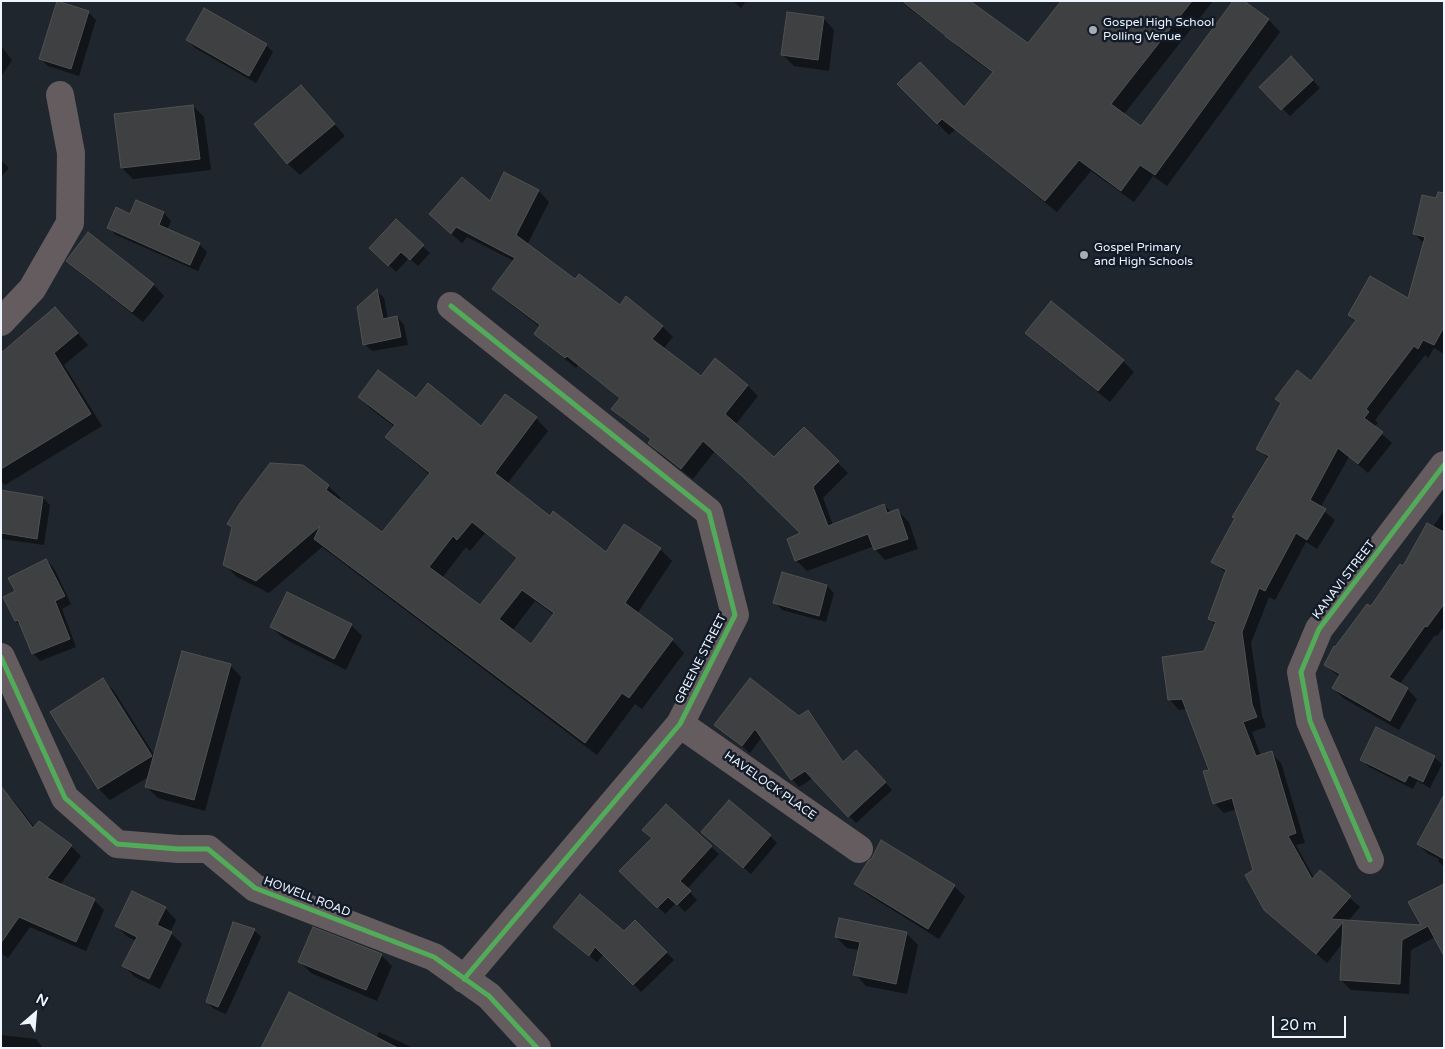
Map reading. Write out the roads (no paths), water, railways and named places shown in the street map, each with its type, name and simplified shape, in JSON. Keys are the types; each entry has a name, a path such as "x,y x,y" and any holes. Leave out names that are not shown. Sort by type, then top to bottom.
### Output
{"street":[{"path":"1,322 32,289 70,223 71,153 60,95"},
{"name":"GREENE STREET","path":"451,306 709,512 736,615 680,724 464,979"},
{"name":"KANAVI STREET","path":"1370,860 1310,721 1301,672 1319,629 1444,465"},
{"name":"HOWELL ROAD","path":"1,657 65,798 117,844 178,849 208,849 255,888 434,957 489,996 537,1048"},
{"name":"HAVELOCK PLACE","path":"680,724 860,849"}],"place":[{"name":"Gospel High School Polling Venue","path":"1093,30"},
{"name":"Gospel Primary and High Schools","path":"1084,255"}]}
